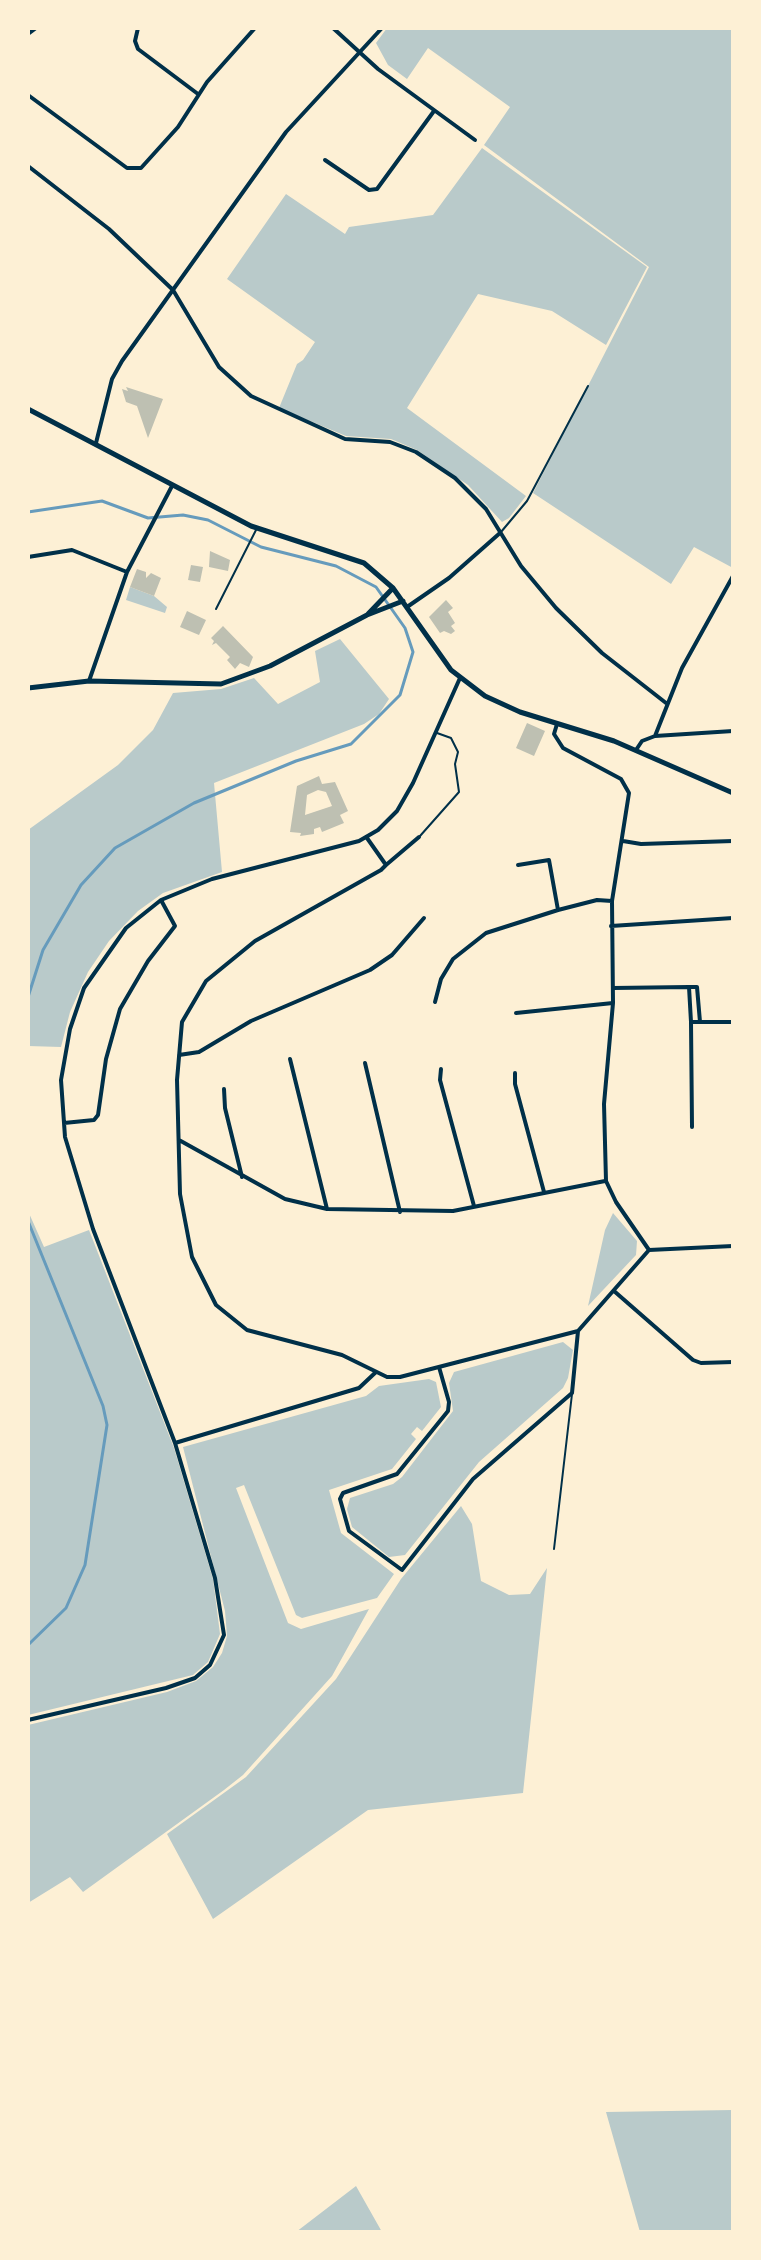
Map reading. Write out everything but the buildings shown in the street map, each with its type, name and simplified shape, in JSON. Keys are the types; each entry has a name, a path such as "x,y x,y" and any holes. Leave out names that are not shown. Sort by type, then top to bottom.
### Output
{"street":[{"path":"28,34 36,28"},
{"path":"138,28 135,41 138,49 198,94"},
{"path":"28,95 127,168 136,170 178,127 198,94 255,28"},
{"path":"333,28 360,54 475,140"},
{"path":"96,443 112,379 173,290 286,132 382,28"},
{"path":"325,160 369,190 377,189 434,111"},
{"path":"28,166 109,229 173,290 219,367 251,396 345,439 390,442 416,452 466,487 486,509 521,566 570,622 648,692 666,703"},
{"path":"28,409 257,529 364,563 393,588 437,653 460,678 498,703 636,750 733,793"},
{"path":"89,681 127,572 172,486"},
{"path":"407,607 449,578 500,533"},
{"path":"28,557 72,550 127,572"},
{"path":"655,736 666,703 700,632 733,576"},
{"path":"367,615 393,588"},
{"path":"28,688 89,681 221,684 270,666 367,615 397,606 403,601"},
{"path":"28,1720 181,1683 203,1671 219,1651 224,1635 222,1611 184,1470 72,1167 64,1123 61,1080 66,1046 84,988 126,928 161,900 212,879 367,838 404,801 437,733 453,687 460,678"},
{"path":"557,723 554,734 563,748 625,783 630,802 612,901 613,1003 605,1076 606,1181 649,1250"},
{"path":"636,750 642,741 655,736 733,731"},
{"path":"419,837 363,883 277,926 214,973 189,1005 182,1022 179,1055 179,1140 180,1194 192,1257 216,1305 247,1330 351,1358 376,1372 400,1377 578,1331"},
{"path":"367,838 386,865"},
{"path":"623,841 733,841"},
{"path":"518,865 549,860 558,910"},
{"path":"64,1123 94,1120 98,1115 106,1059 120,1009 142,969 175,926 161,900"},
{"path":"435,1002 446,970 474,941 503,927 558,910 612,901"},
{"path":"179,1055 199,1052 251,1021 370,970 392,955 424,918"},
{"path":"611,926 733,918"},
{"path":"689,987 692,1127"},
{"path":"613,988 697,987 700,1022"},
{"path":"516,1013 613,1003"},
{"path":"691,1022 733,1022"},
{"path":"290,1059 327,1209"},
{"path":"365,1063 400,1212"},
{"path":"441,1069 440,1080 474,1206"},
{"path":"515,1073 515,1084 544,1192"},
{"path":"224,1089 225,1108 242,1177"},
{"path":"179,1140 285,1199 327,1209 453,1211 606,1181"},
{"path":"439,1367 449,1402 448,1411 397,1474 343,1493 340,1499 349,1531 402,1570 473,1479 572,1393 578,1331 649,1250 733,1246"},
{"path":"613,1290 693,1360 701,1363 733,1362"},
{"path":"175,1443 359,1388 376,1372"}],"lane":[{"path":"500,533 527,501 588,386"},
{"path":"216,609 257,529"},
{"path":"419,837 459,792 457,749 451,738 437,733"},
{"path":"554,1549 572,1393"}],"shaded area":[{"path":"387,28 733,28 733,568 694,547 671,584 533,493 649,267 484,145 510,107 428,48 407,79 388,65 376,43"},
{"path":"482,148 647,267 606,345 552,311 478,294 407,408 526,496 509,518 502,522 468,485 417,450 391,439 346,436 279,408 297,364 315,342 227,279 286,194 345,234 349,227 433,215"},
{"path":"130,587 154,596 167,607 165,613 126,600"},
{"path":"340,639 389,699 379,714 364,724 214,783 222,872 163,893 138,911 109,941 88,972 70,1012 61,1047 28,1046 28,830 118,765 153,730 173,693 221,689 254,678 278,704 320,682 315,651"},
{"path":"28,1211 44,1247 89,1230 174,1448 213,1579 220,1634 208,1662 193,1675 28,1715"},
{"path":"613,1213 637,1241 636,1255 588,1306 605,1230"},
{"path":"563,1342 573,1350 563,1388 479,1462 405,1555 389,1557 352,1527 347,1509 350,1498 393,1484 402,1477 453,1411 449,1383 454,1372"},
{"path":"429,1379 436,1382 441,1407 422,1431 417,1427 411,1434 416,1439 392,1469 329,1490 341,1533 394,1574 377,1598 302,1618 296,1615 244,1485 236,1488 288,1623 301,1629 369,1609 332,1676 243,1775 224,1790 83,1892 70,1877 28,1903 28,1725 167,1692 196,1681 213,1667 222,1653 227,1636 225,1611 183,1447 366,1396 379,1386"},
{"path":"461,1506 472,1524 481,1581 509,1595 530,1594 547,1568 523,1793 368,1810 213,1919 167,1834 246,1777 336,1679 401,1579"},
{"path":"733,2110 733,2232 640,2232 606,2112"},
{"path":"356,2186 382,2232 296,2232"}],"waterway":[{"path":"28,512 102,501 148,518 183,515 208,520 261,547 336,566 376,587 405,628 413,652 400,695 351,744 296,761 194,803 115,848 81,885 43,950 28,997"},
{"path":"28,1221 103,1406 107,1425 85,1565 66,1608 28,1645"}]}
